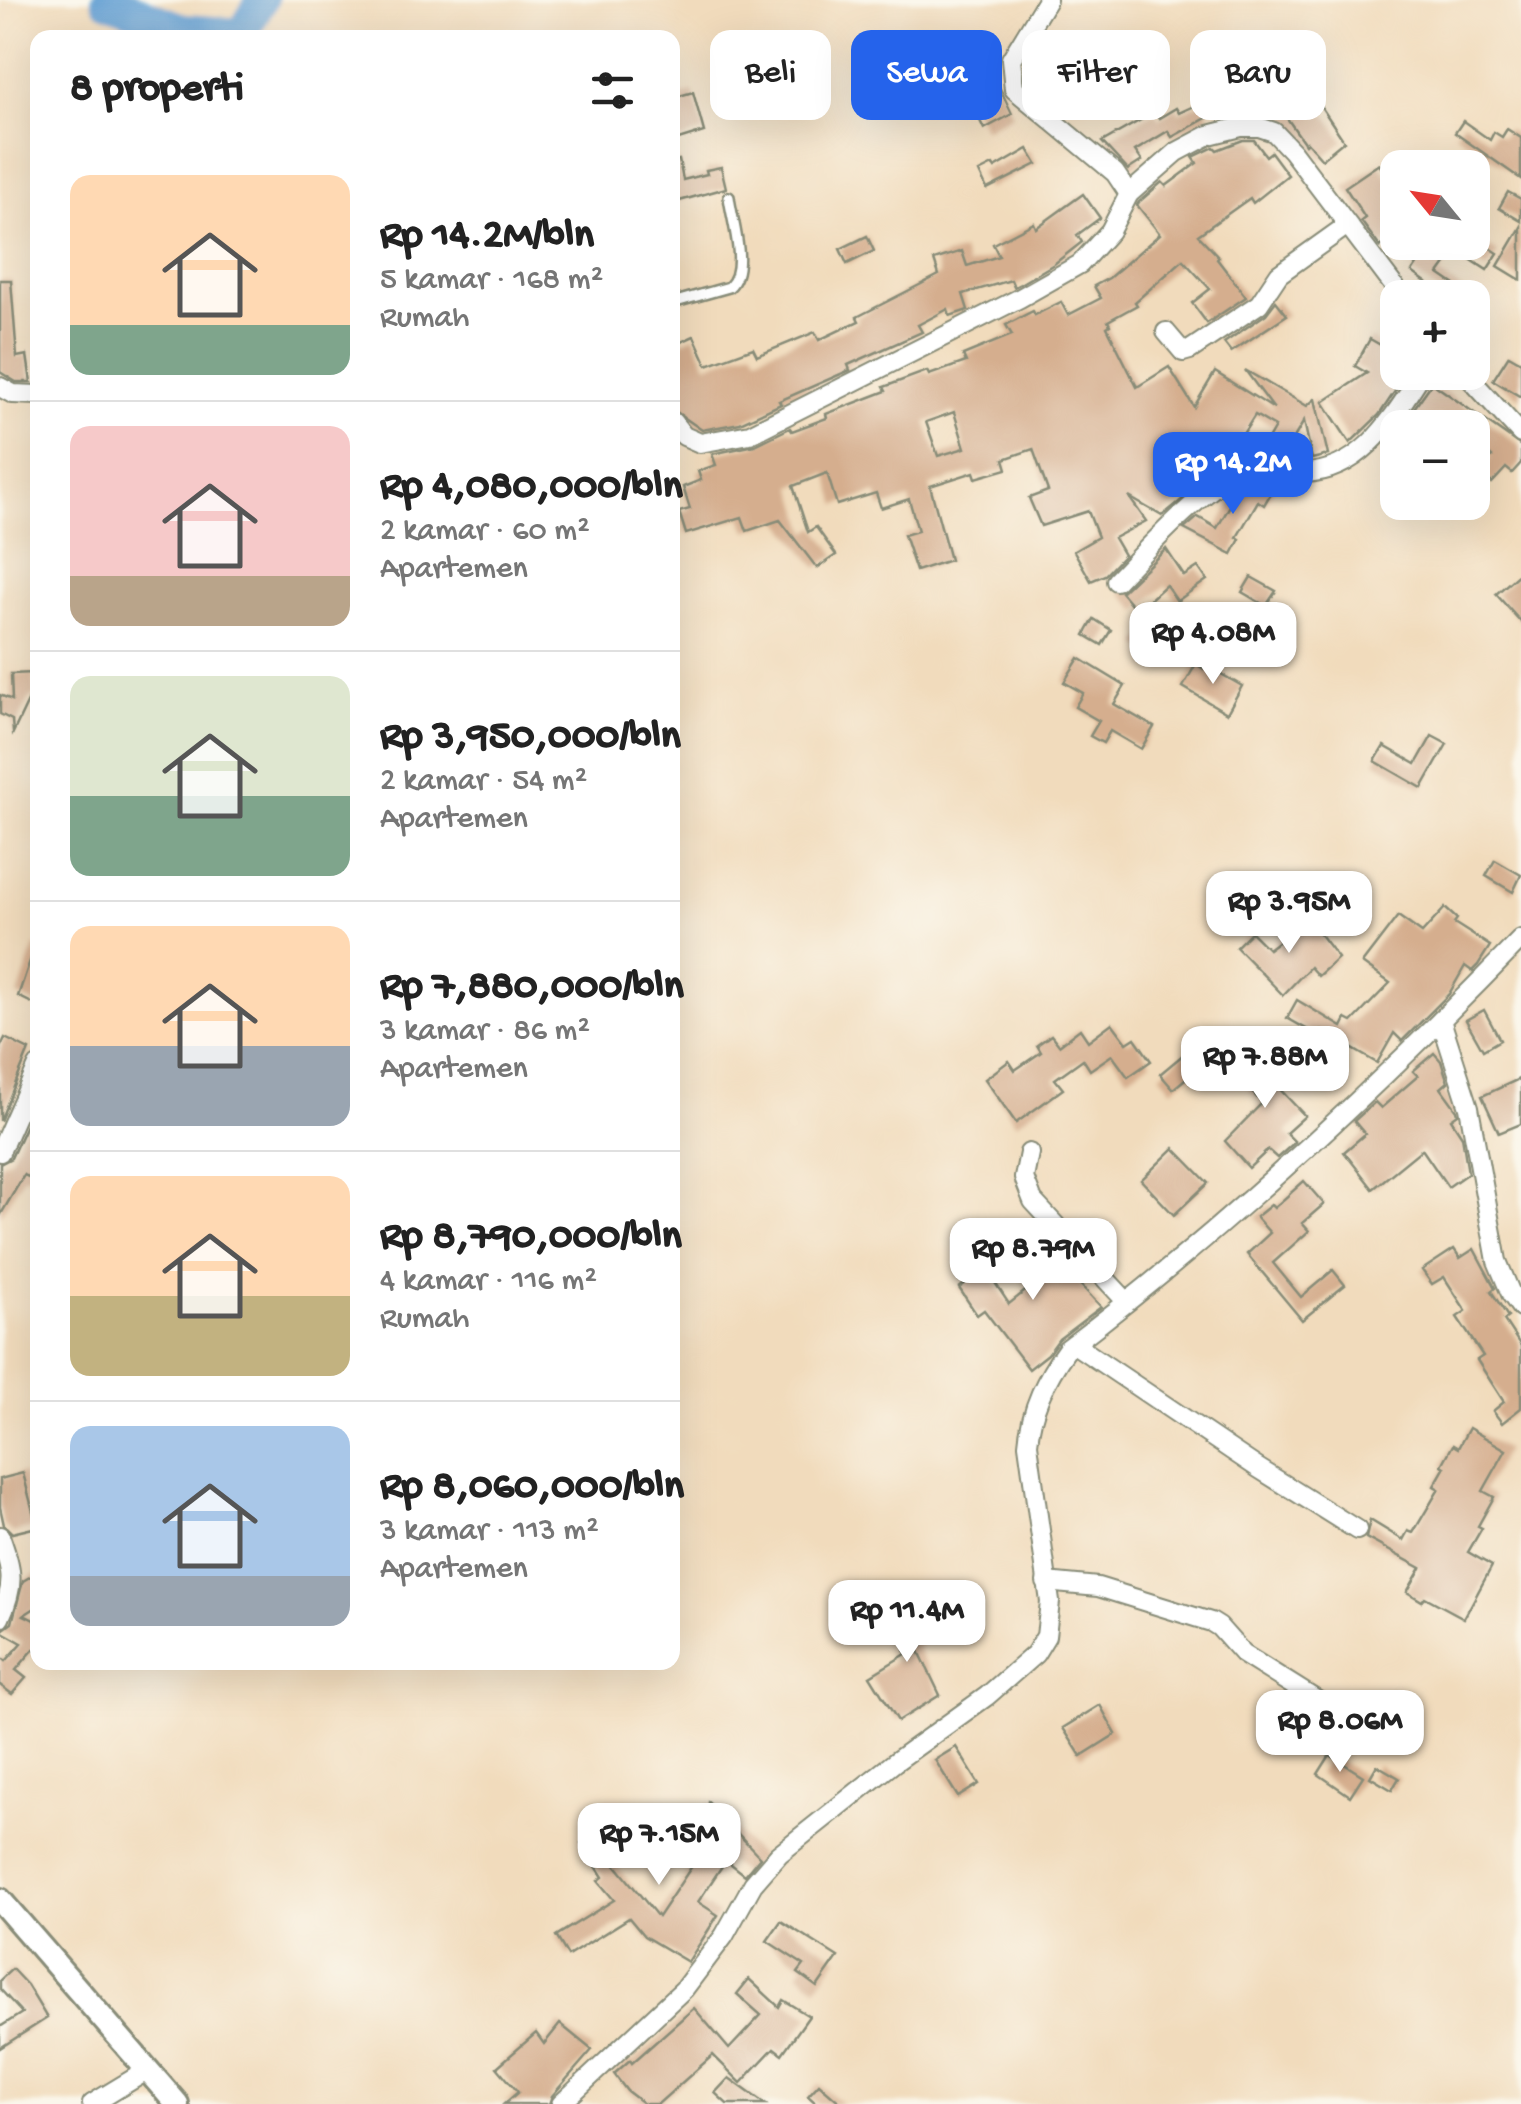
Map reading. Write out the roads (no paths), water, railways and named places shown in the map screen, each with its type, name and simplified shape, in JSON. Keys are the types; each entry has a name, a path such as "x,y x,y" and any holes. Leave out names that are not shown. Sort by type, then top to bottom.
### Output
{"street":[{"path":"1047,0 1010,58 1014,89 1105,164 1129,194"},
{"path":"680,432 700,444 750,434 969,325 1080,264 1110,231 1129,194 1177,152 1209,135 1241,126 1274,132 1389,280"},
{"path":"1166,332 1177,348 1190,350 1259,304 1279,274 1346,226"},
{"path":"0,387 13,394 30,395"},
{"path":"1116,580 1172,524 1218,486 1245,470 1314,472 1340,466 1383,431 1411,390"},
{"path":"1481,390 1521,434"},
{"path":"560,2104 684,1988 724,1936 753,1884 779,1854 987,1696 1036,1654 1046,1636 1050,1602 1028,1444 1030,1422 1049,1374 1074,1344 1234,1213 1442,1020 1521,939"},
{"path":"1442,1020 1469,1107 1497,1262 1521,1308"},
{"path":"0,1152 30,1084"},
{"path":"1029,1152 1024,1178 1034,1201 1127,1302"},
{"path":"1074,1344 1358,1530"},
{"path":"0,1536 12,1569 10,1593 0,1618"},
{"path":"1046,1582 1098,1587 1220,1626 1243,1654 1344,1718"},
{"path":"0,1900 177,2104"},
{"path":"92,2104 148,2070"}],"lane":[{"path":"680,301 729,288 736,280 738,268 729,198"}],"waterway":[{"path":"107,0 184,30"},
{"path":"244,30 262,0"}]}
